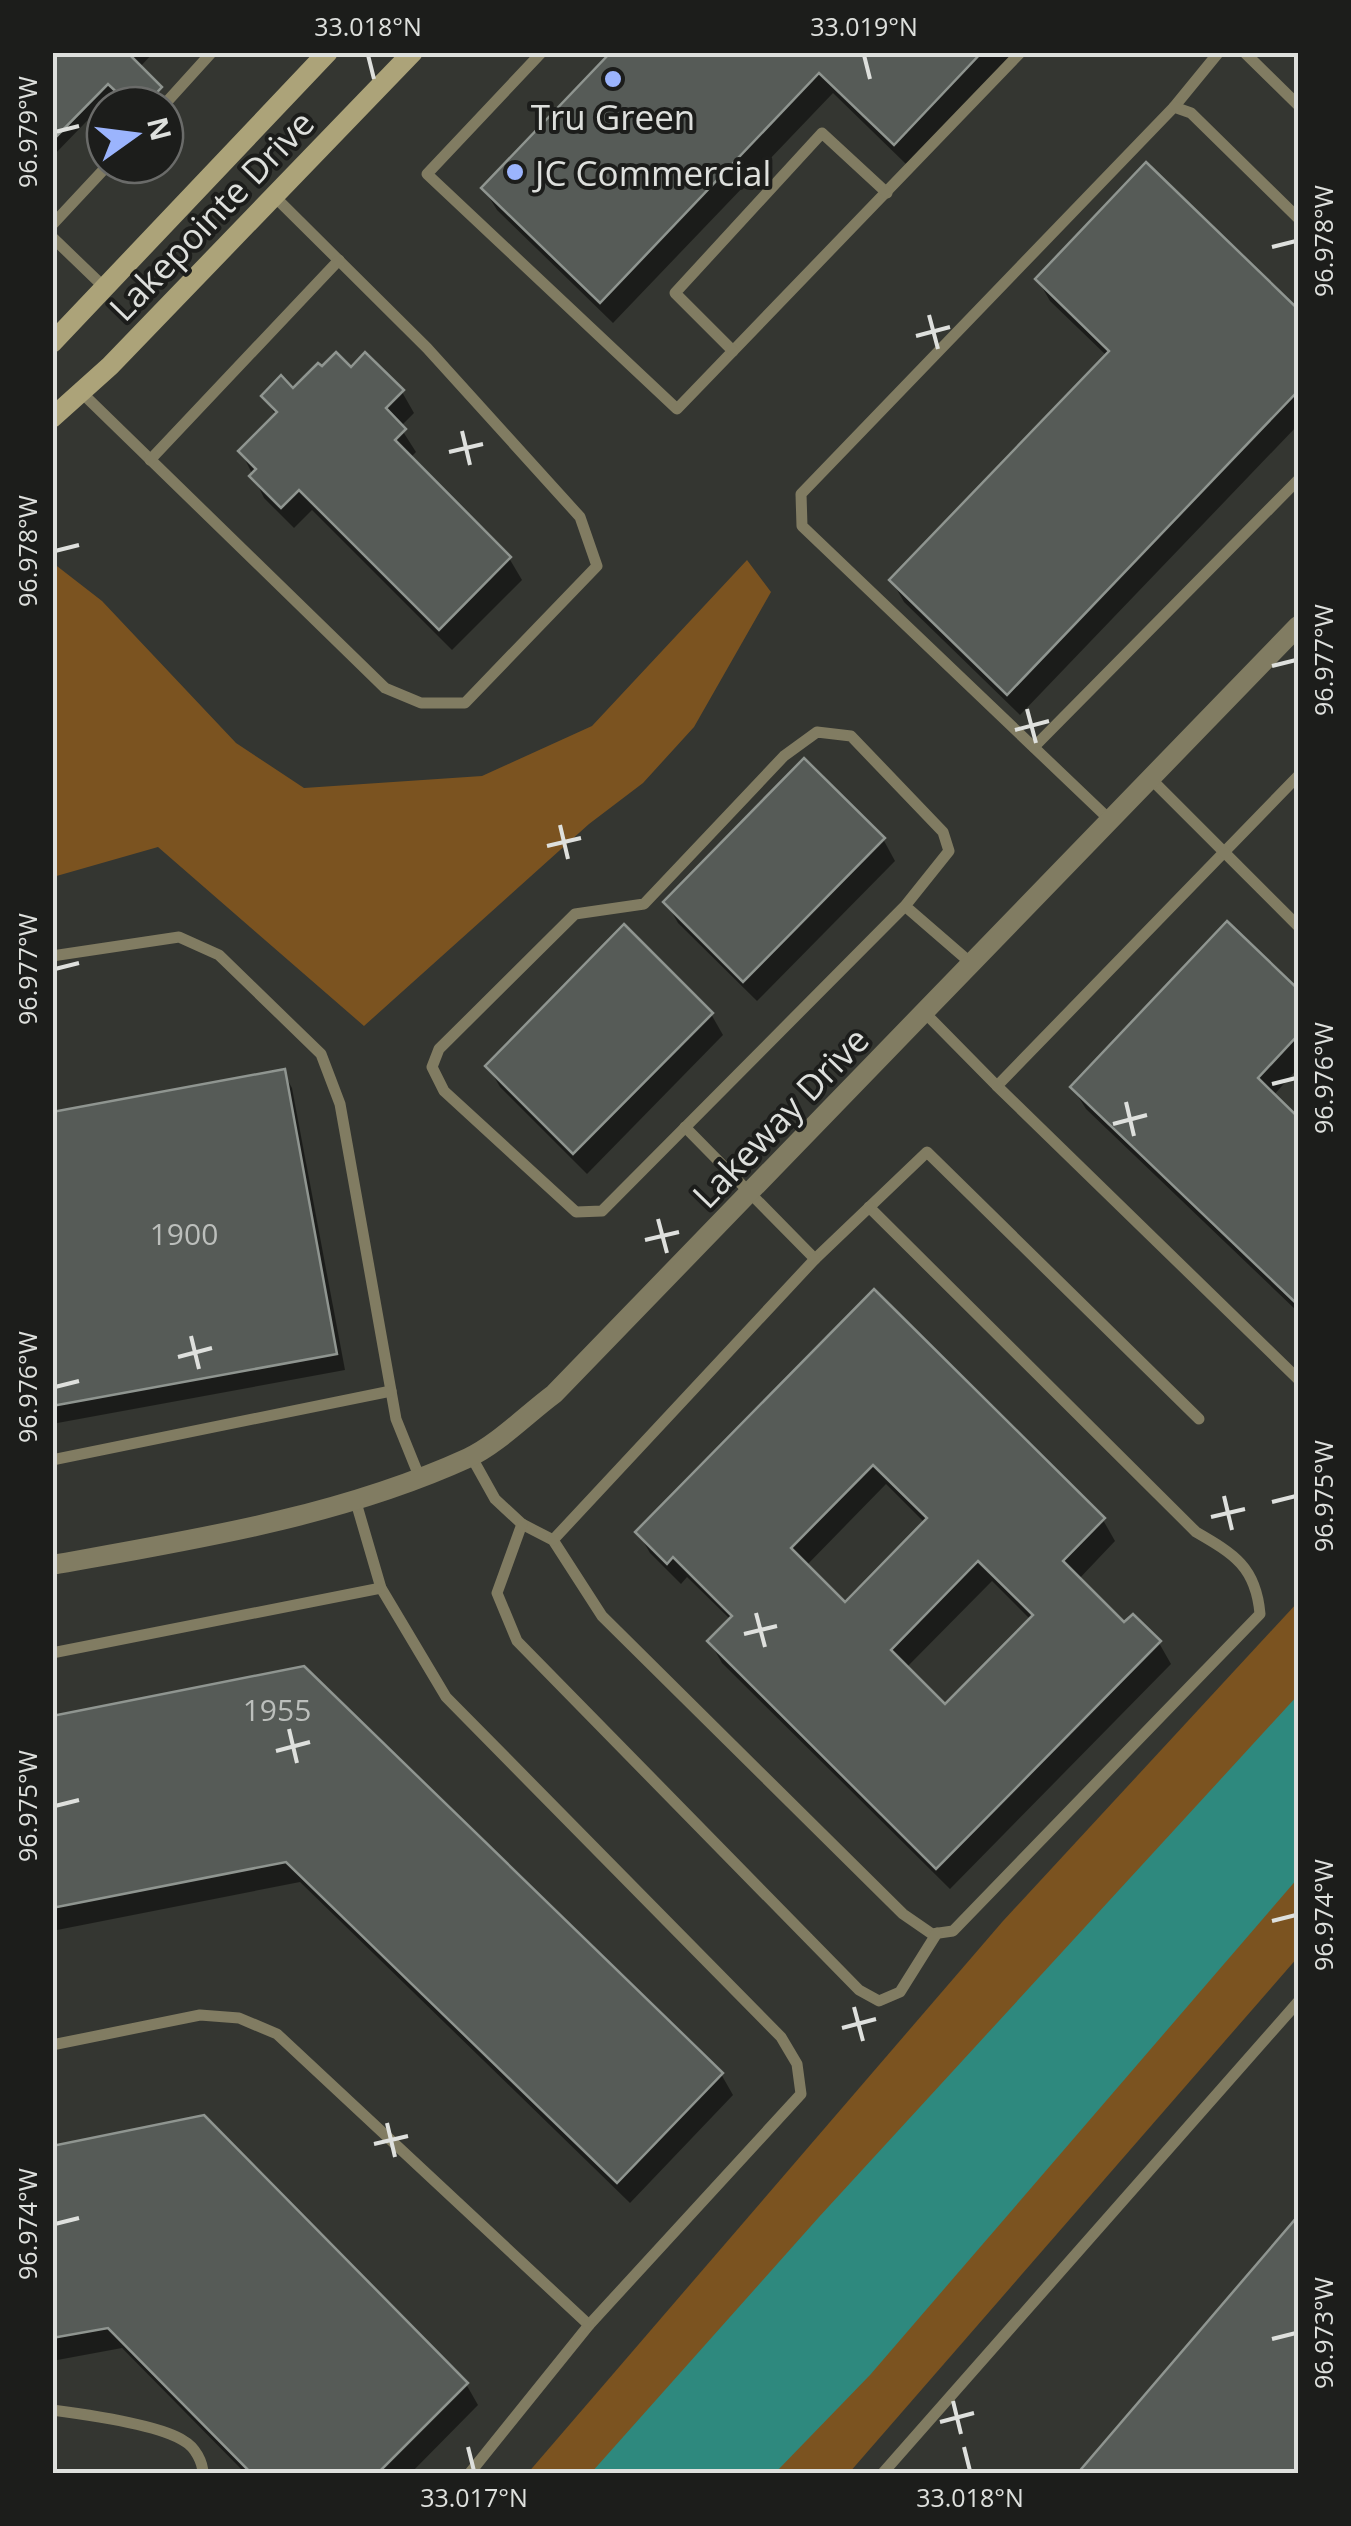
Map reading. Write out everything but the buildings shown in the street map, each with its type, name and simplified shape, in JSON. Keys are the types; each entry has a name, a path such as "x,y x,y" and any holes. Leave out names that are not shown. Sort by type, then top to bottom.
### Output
{"main road":[{"name":"Lakepointe Drive","path":"52,343 328,52"},
{"name":"Lakepointe Drive","path":"52,418 413,52"}],"street":[{"name":"Lakeway Drive","path":"52,1564 165,1544 355,1499 471,1456 554,1394 1298,626"}],"lane":[{"path":"182,85 212,52"},
{"path":"542,52 427,174 677,410 1021,52"},
{"path":"1110,821 802,526 801,494 1174,107 1220,52"},
{"path":"1244,52 1298,105"},
{"path":"1174,107 1191,114 1298,218"},
{"path":"733,352 674,293 822,134 887,192"},
{"path":"52,225 89,185"},
{"path":"80,392 385,688 421,703 466,703 596,566 580,517 427,348 274,196"},
{"path":"52,238 105,288"},
{"path":"150,460 339,260"},
{"path":"1034,747 1298,480"},
{"path":"817,732 852,736 943,832 949,851 905,906 602,1211 576,1212 444,1091 432,1067 439,1048 575,914 644,904 784,756 817,732"},
{"path":"997,1086 1298,776"},
{"path":"1151,779 1298,926"},
{"path":"905,906 972,964"},
{"path":"52,956 179,937 219,955 321,1054 340,1104 396,1419 419,1476"},
{"path":"925,1013 1298,1379"},
{"path":"685,1128 815,1259"},
{"path":"554,1540 815,1259 927,1152 1199,1419"},
{"path":"471,1456 494,1499 522,1524 554,1540 602,1616 903,1914 937,1933 953,1931 1260,1614 1259,1598 1257,1583 1228,1551 1196,1532 869,1208"},
{"path":"52,1460 391,1391"},
{"path":"355,1499 381,1588 446,1697 781,2037 798,2064 801,2094 589,2325 470,2474"},
{"path":"522,1524 497,1594 517,1641 859,1990 879,2001 900,1992 937,1933"},
{"path":"52,1653 381,1588"},
{"path":"882,2474 1298,2002"},
{"path":"52,2045 200,2016 239,2018 277,2034 589,2325"},
{"path":"52,2410 94,2416 184,2441 203,2462 203,2474"}],"shaded area":[{"path":"747,560 771,592 694,727 643,783 589,824 364,1026 158,847 53,877 53,563 102,601 236,743 304,788 482,776 592,726"},
{"path":"1298,1602 1298,1957 849,2473 527,2474 1003,1921"}],"water":[{"path":"1298,1695 1298,1878 870,2375 775,2473 591,2473 819,2217"}],"place":[{"name":"Tru Green","path":"613,79"},
{"name":"JC Commercial","path":"515,172"}]}
